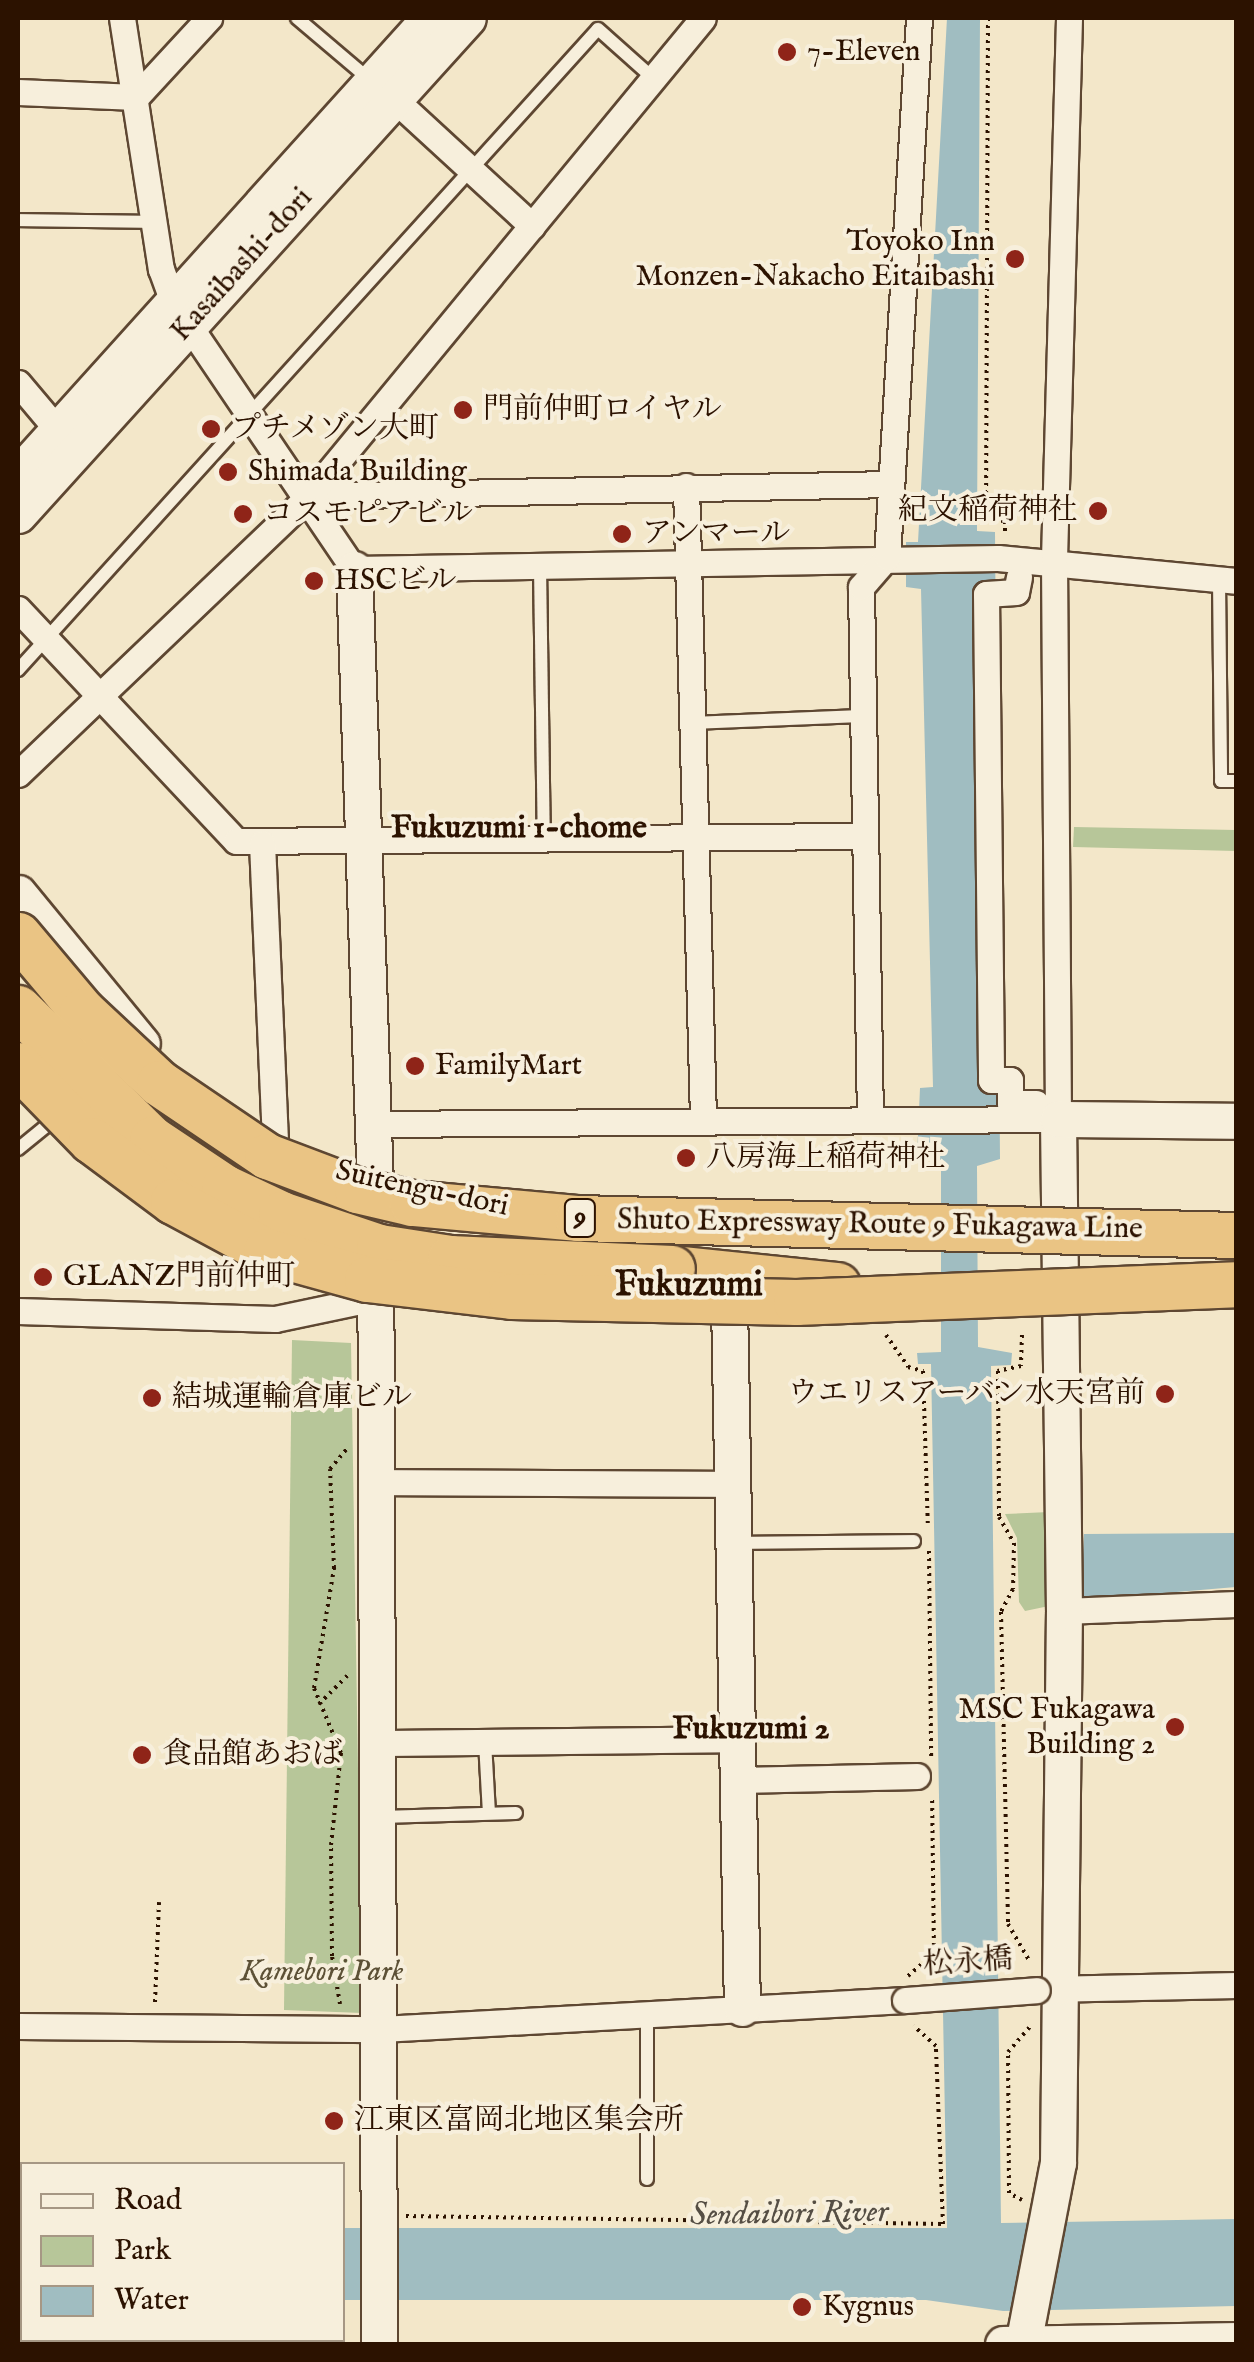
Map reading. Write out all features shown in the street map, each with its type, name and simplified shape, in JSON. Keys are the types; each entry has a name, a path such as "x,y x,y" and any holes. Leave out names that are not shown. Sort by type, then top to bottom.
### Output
{"highway":[{"name":"Shuto Expressway Route 9 Fukagawa Line","path":"18,935 82,1011 159,1082 266,1156 371,1194 578,1218 1236,1235"},
{"path":"18,978 158,1118 287,1194 355,1216 451,1235 672,1257 844,1286"},
{"path":"18,1008 152,1138 212,1180 280,1214 379,1247 450,1258 672,1257 840,1235"},
{"name":"Shuto Expressway Route 9 Fukagawa Line","path":"18,1066 92,1140 173,1202 266,1251 367,1280 511,1296 796,1302 1236,1285"}],"street":[{"path":"122,18 154,222 179,314 309,496 354,569 375,1186 375,1743 380,2029 389,2218 379,2307 380,2344"},
{"path":"136,98 209,18"},
{"name":"Kasaibashi-dori","path":"382,90 429,18"},
{"name":"Kasaibashi-dori","path":"18,516 67,440 179,314 382,90 468,18"},
{"path":"18,774 309,496 703,18"},
{"path":"896,558 891,484 919,18"},
{"path":"1024,2334 1058,2163 1044,1984 1064,1611 1061,1236 1047,1111 1054,559 1069,18"},
{"path":"382,90 532,226"},
{"path":"18,92 136,98"},
{"path":"18,383 67,440"},
{"name":"Kasaibashi-dori","path":"18,474 67,440"},
{"path":"309,496 891,484"},
{"path":"686,486 703,1119"},
{"path":"354,569 688,564 1002,552 1228,580"},
{"path":"870,1118 861,587 896,558"},
{"path":"1019,577 1016,592 986,594 992,1080 1010,1080 1010,1103 1047,1111 1236,1121"},
{"path":"18,609 226,833 262,843 864,836"},
{"path":"262,843 275,1146"},
{"name":"Suitengu-dori","path":"18,893 142,1044 188,1087 275,1146 375,1186 502,1209 669,1216 840,1235 1061,1236"},
{"path":"18,1074 56,1118 224,1247 306,1284 375,1298 729,1302 844,1286 1236,1285"},
{"path":"374,1124 1004,1119 1047,1111"},
{"path":"1110,1236 1152,1219 1236,1217"},
{"path":"1061,1236 1236,1235"},
{"path":"18,1311 275,1319 375,1298"},
{"path":"729,1302 736,1484 742,2008"},
{"path":"372,1482 736,1484"},
{"path":"1064,1611 1236,1604"},
{"path":"375,1743 739,1739"},
{"path":"740,1780 927,1776"},
{"name":"松永橋","path":"18,2026 380,2029 904,2000 1044,1984 1236,1985"},
{"path":"1002,2344 1024,2334 1236,2340"}],"lane":[{"path":"297,18 382,90"},
{"path":"18,670 598,30 653,78"},
{"path":"18,220 154,222"},
{"path":"540,566 544,841"},
{"path":"1228,580 1221,781 1236,782"},
{"path":"692,724 862,716"},
{"path":"18,1149 56,1118"},
{"path":"736,1543 914,1542"},
{"path":"485,1742 489,1814"},
{"path":"378,1817 516,1813"},
{"path":"646,2013 647,2179"}],"path":[{"path":"988,18 986,520 1004,521 1002,552"},
{"path":"389,2218 943,2224 936,2046 904,2000 934,1953 927,1776 923,1371 908,1367 885,1334"},
{"path":"1022,1335 1021,1366 998,1371 1000,1518 1014,1543 1013,1589 1002,1612 1007,1885 1010,1937 1044,1984"},
{"path":"342,2014 332,1956 331,1845 342,1777 341,1754 314,1688 334,1568 330,1469 357,1438"},
{"path":"320,1704 361,1662"},
{"path":"155,2014 159,1902"},
{"path":"1038,2022 1008,2052 1008,2193 1048,2214"}],"green space":[{"path":"1074,827 1236,830 1236,851 1073,847"},
{"name":"Kamebori Park","path":"292,1340 351,1343 362,2013 284,2010"},
{"path":"1049,1512 1049,1606 1025,1611 1019,1602 1017,1538 1005,1514"}],"water":[{"path":"947,18 980,18 977,531 995,532 1000,1159 977,1166 978,1347 1012,1353 1011,1365 991,1366 1001,2223 1236,2219 1236,2306 1003,2311 926,2300 345,2300 345,2228 947,2228 931,1364 918,1364 917,1353 941,1352 941,1167 935,1157 917,1157 920,1088 933,1087 921,589 906,587 906,542 918,542"},
{"path":"1236,1533 1236,1587 1081,1600 1084,1534"}],"place":[{"name":"7-Eleven","path":"787,52"},
{"name":"Toyoko Inn Monzen-Nakacho Eitaibashi","path":"1015,259"},
{"name":"門前仲町ロイヤル","path":"463,410"},
{"name":"プチメゾン大町","path":"211,429"},
{"name":"Shimada Building","path":"228,472"},
{"name":"紀文稲荷神社","path":"1098,511"},
{"name":"コスモピアビル","path":"243,514"},
{"name":"アンマール","path":"622,534"},
{"name":"HSCビル","path":"314,581"},
{"name":"FamilyMart","path":"415,1066"},
{"name":"八房海上稲荷神社","path":"686,1158"},
{"name":"GLANZ門前仲町","path":"43,1277"},
{"name":"ウエリスアーバン水天宮前","path":"1165,1394"},
{"name":"結城運輸倉庫ビル","path":"152,1398"},
{"name":"MSC Fukagawa Building 2","path":"1175,1727"},
{"name":"食品館あおば","path":"142,1755"},
{"name":"江東区富岡北地区集会所","path":"334,2121"},
{"name":"Kygnus","path":"802,2307"}],"district":[{"name":"Fukuzumi 1-chome","path":"519,829"},
{"name":"Fukuzumi","path":"689,1286"},
{"name":"Fukuzumi 2","path":"751,1730"}],"water label":[{"name":"Sendaibori River","path":"789,2215"}]}
